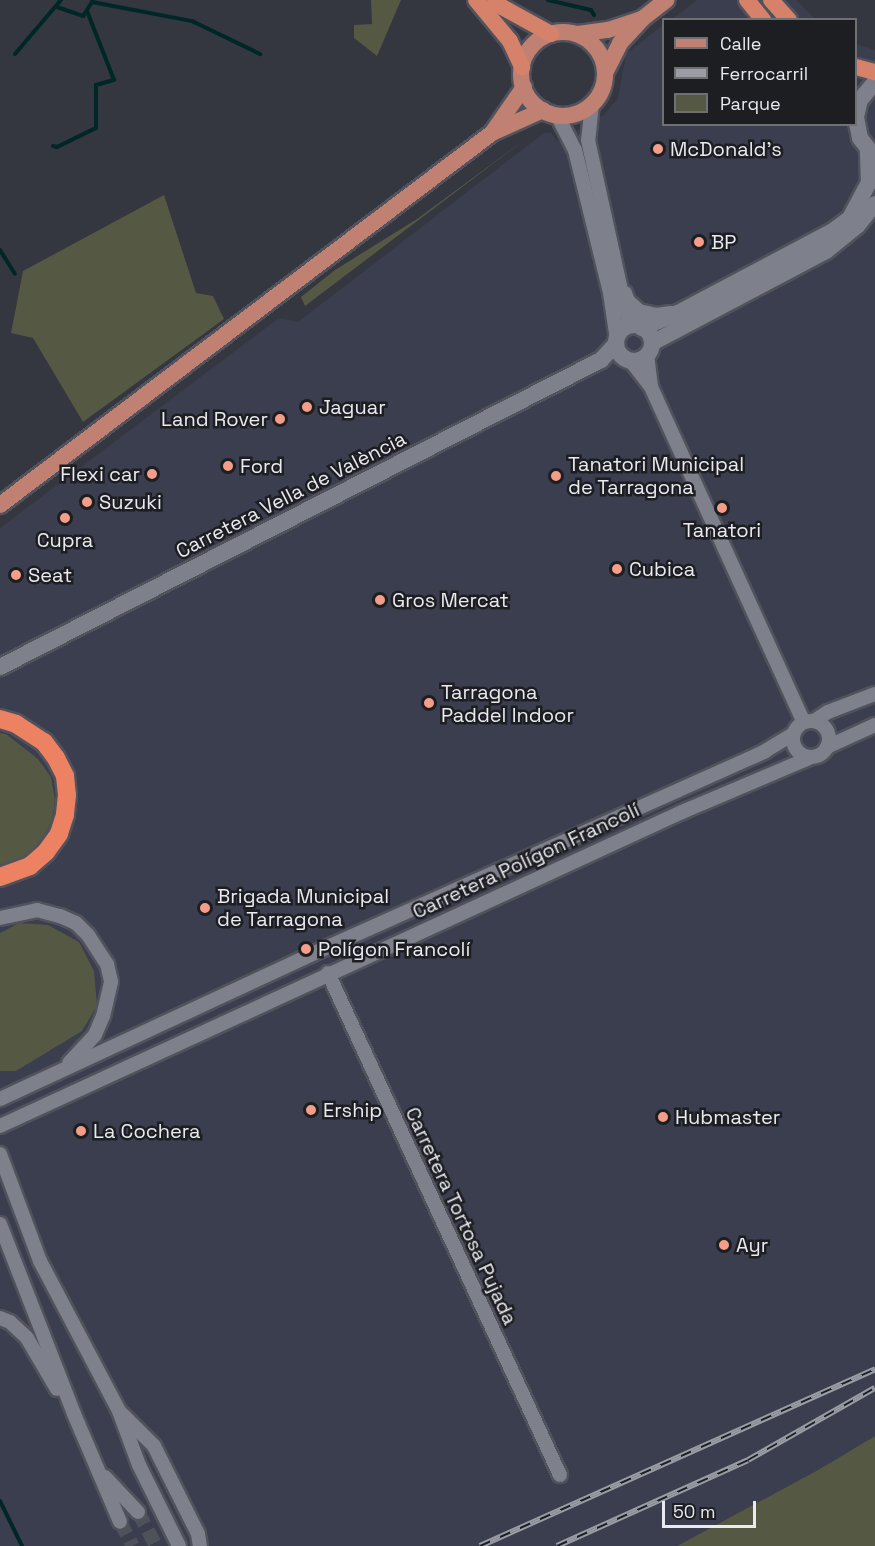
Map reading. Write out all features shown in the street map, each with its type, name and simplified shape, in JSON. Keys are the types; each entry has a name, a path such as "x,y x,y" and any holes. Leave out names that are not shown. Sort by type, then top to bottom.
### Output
{"highway":[{"path":"476,0 510,41 522,67"},
{"path":"495,0 518,17 551,34"},
{"path":"747,0 761,18"},
{"path":"771,0 787,18"},
{"path":"857,68 875,72"},
{"path":"0,719 15,724 44,742 56,758 65,776 67,795 65,815 59,834 46,852 30,866 0,877"}],"main road":[{"path":"0,505 492,133 550,112 579,112 592,105 602,90 605,73 620,43 642,19 666,0"},
{"path":"550,112 530,99 524,87 522,67 531,48 551,34 564,32 578,34 608,30 642,19"},
{"path":"578,34 596,47 602,58 605,73"},
{"path":"492,133 524,87"}],"street":[{"path":"857,113 860,100 875,82"},
{"path":"592,105 588,140 628,318 650,335 651,387"},
{"path":"550,112 575,150 622,350 651,387 809,722 827,731 827,747"},
{"path":"622,350 624,328 639,326 678,313 833,231 850,218 868,183 871,153 857,131 857,126"},
{"path":"622,350 639,360 650,349 826,251 857,226 875,204"},
{"path":"617,274 628,301 639,311 656,315 678,313"},
{"name":"Carretera Vella de València","path":"0,668 622,350"},
{"path":"875,694 809,722 793,734 795,750 809,758 820,755 827,747 875,725"},
{"name":"Carretera Polígon Francolí","path":"0,1099 765,751 793,734"},
{"name":"Carretera Polígon Francolí","path":"0,1126 328,973 682,812 809,758"},
{"path":"0,918 38,910 60,916 76,923 88,934 107,964 111,982 103,1016 95,1035 65,1068"},
{"name":"Carretera Tortosa Pujada","path":"328,973 560,1475"},
{"path":"0,1154 40,1260 118,1411 139,1465 179,1546"},
{"path":"0,1224 74,1414 120,1522"},
{"path":"0,1318 10,1322 27,1338 74,1414"},
{"path":"118,1411 154,1446 198,1534 200,1546"},
{"path":"95,1466 138,1512"}],"shaded area":[{"path":"697,0 796,0 814,18 674,18"},
{"path":"662,26 662,126 857,126 857,44 875,50 875,1436 818,1470 677,1546 0,1546 0,528 279,318 298,322 544,133 551,133 558,141 604,115 618,98 626,54"}],"green space":[{"path":"371,0 401,0 377,56 354,38 354,25 372,24"},
{"path":"527,138 305,306 301,297 335,270 417,219"},
{"path":"164,195 196,293 213,296 224,319 83,422 33,338 11,333 23,271"},
{"path":"0,733 6,734 38,759 51,777 55,800 52,822 41,840 25,857 0,867"},
{"path":"19,923 48,925 79,942 94,971 97,1006 82,1031 16,1071 0,1071 0,933"},
{"path":"875,1436 875,1546 677,1546 818,1470"}],"waterway":[{"path":"15,54 61,0"},
{"path":"548,0 591,10 594,15"},
{"path":"57,7 83,16 92,2 192,21 260,54"},
{"path":"53,146 57,147 96,128 96,85 114,80 87,11"},
{"path":"0,250 15,274"},
{"path":"0,1501 22,1546"}],"tunnel":[{"path":"138,1512 156,1546"},
{"path":"120,1522 133,1546"}],"railway":[{"path":"480,1546 875,1369"},
{"path":"557,1546 748,1460 875,1388"}],"place":[{"name":"McDonald's","path":"658,149"},
{"name":"BP","path":"699,242"},
{"name":"Jaguar","path":"307,407"},
{"name":"Land Rover","path":"280,419"},
{"name":"Ford","path":"228,466"},
{"name":"Flexi car","path":"152,474"},
{"name":"Tanatori Municipal de Tarragona","path":"556,476"},
{"name":"Suzuki","path":"87,502"},
{"name":"Tanatori","path":"722,508"},
{"name":"Cupra","path":"65,518"},
{"name":"Cubica","path":"617,569"},
{"name":"Seat","path":"16,575"},
{"name":"Gros Mercat","path":"380,600"},
{"name":"Tarragona Paddel Indoor","path":"429,703"},
{"name":"Brigada Municipal de Tarragona","path":"205,908"},
{"name":"Polígon Francolí","path":"306,949"},
{"name":"Ership","path":"311,1110"},
{"name":"Hubmaster","path":"663,1117"},
{"name":"La Cochera","path":"81,1131"},
{"name":"Ayr","path":"724,1245"}]}
